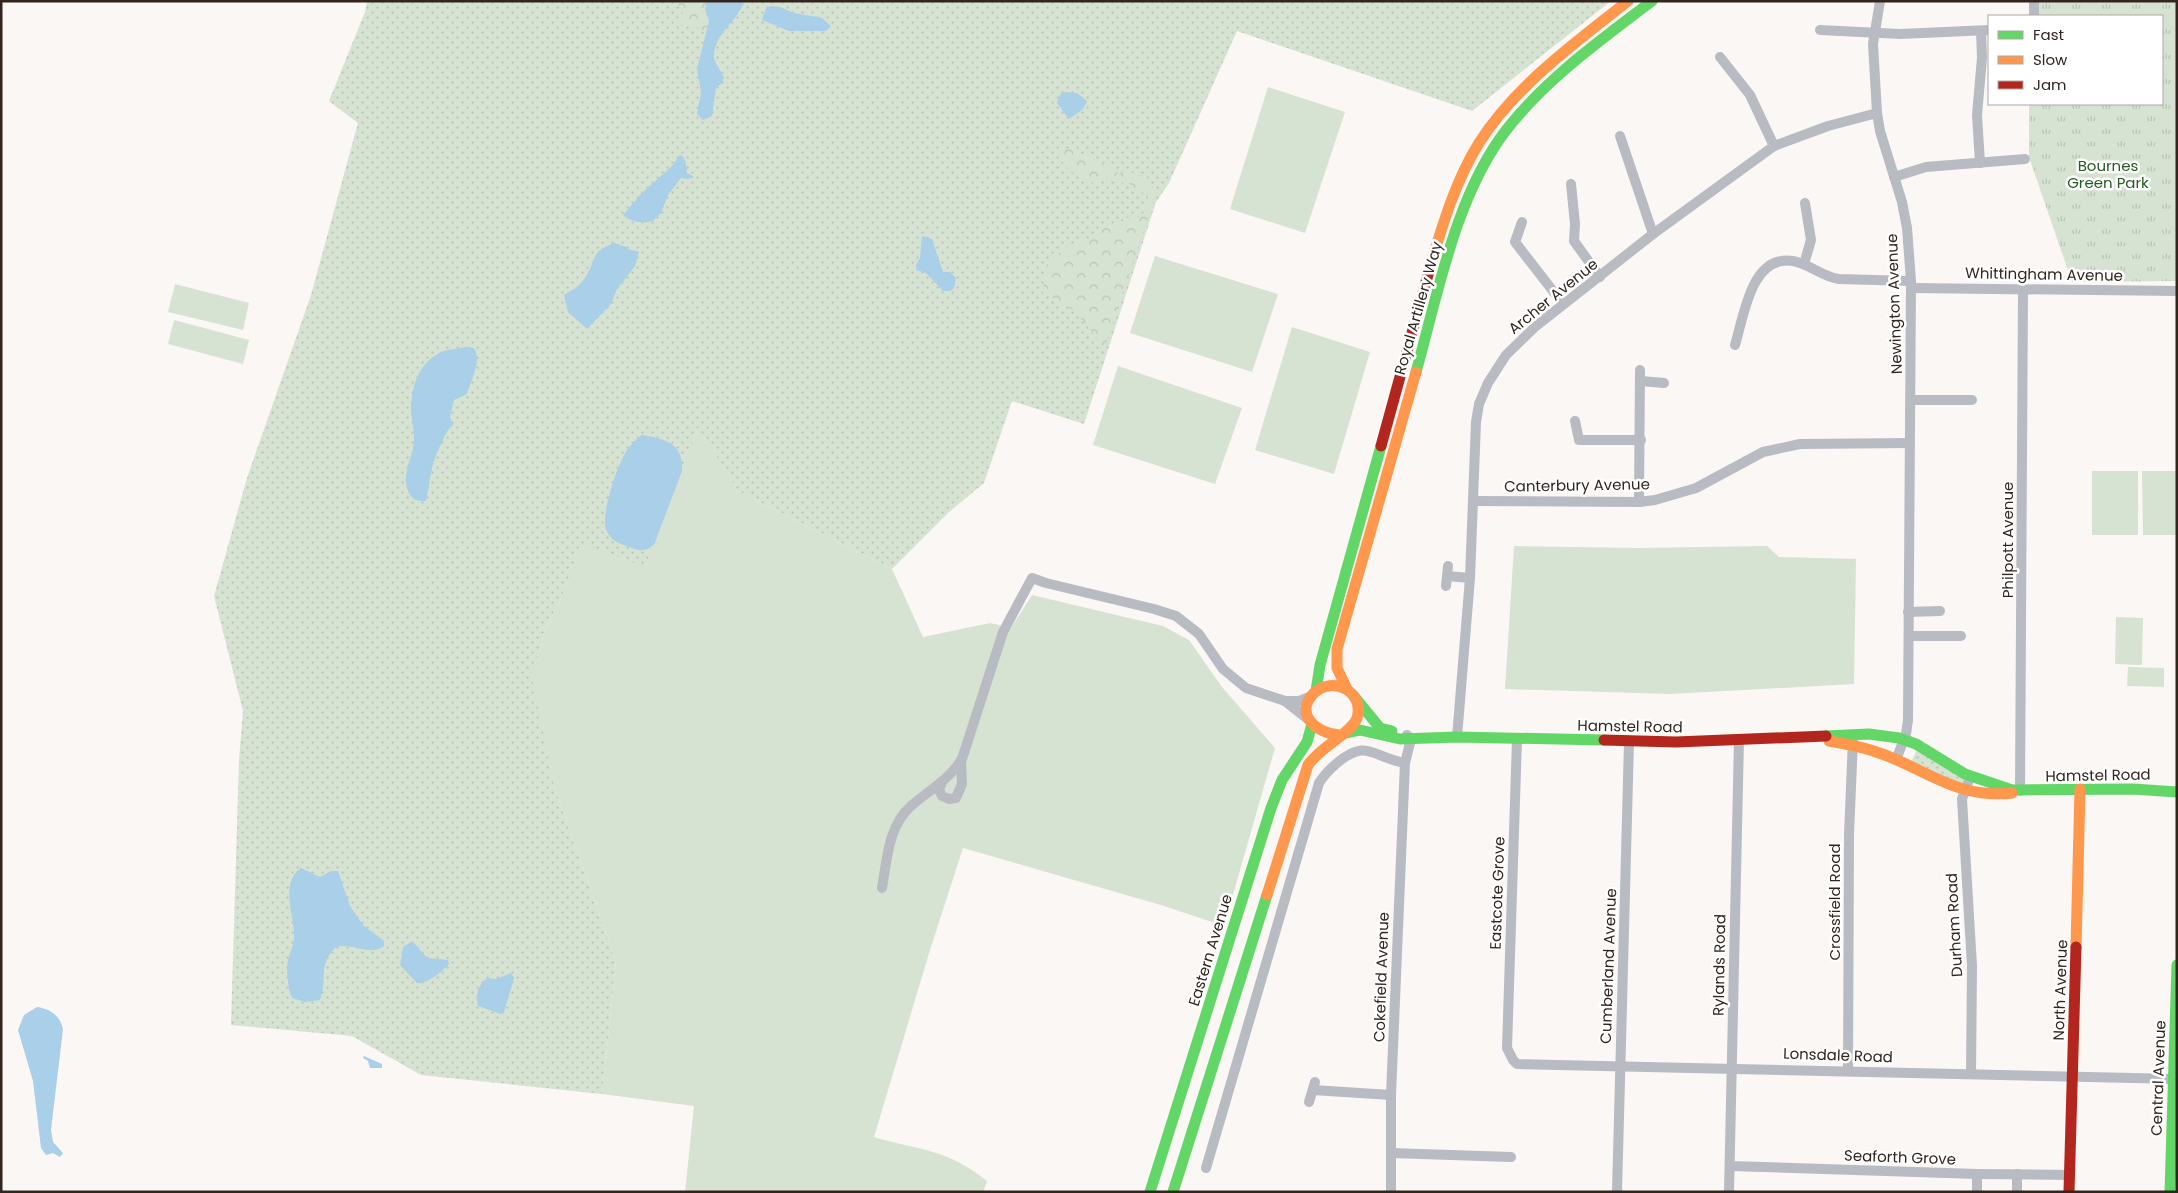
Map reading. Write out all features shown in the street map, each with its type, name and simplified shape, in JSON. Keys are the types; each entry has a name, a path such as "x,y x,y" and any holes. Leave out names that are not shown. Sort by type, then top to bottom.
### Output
{"main road":[{"name":"Royal Artillery Way","path":"1314,694 1320,665 1435,251 1451,202 1467,165 1488,130 1514,98 1544,69 1628,1"},
{"name":"Royal Artillery Way","path":"1350,692 1337,668 1337,649 1448,258 1468,198 1492,152 1505,132 1536,97 1584,54 1652,1"},
{"path":"1173,1192 1306,770 1318,752 1353,726 1357,718 1358,706 1350,692 1332,685 1314,694"},
{"name":"Hamstel Road","path":"1350,692 1380,728 1391,734 1426,732 1457,737"},
{"name":"Eastern Avenue","path":"1150,1192 1271,808 1282,780 1308,742 1310,722 1308,704 1314,694"},
{"path":"1310,722 1323,734 1332,736 1343,734"},
{"name":"Hamstel Road","path":"1343,734 1360,730 1391,734 1410,739 1457,737 1630,742 1802,738 1853,740 1886,736 1904,740 1926,750 1970,777 2020,792"},
{"name":"Hamstel Road","path":"1853,740 1965,791 1990,796 2020,792 2080,789 2133,789 2177,792"},
{"name":"North Avenue","path":"2069,1192 2080,789"},
{"name":"Central Avenue","path":"2170,1192 2175,1079 2177,965"}],"street":[{"name":"Newington Avenue","path":"1880,1 1874,34 1877,113 1880,131 1907,228 1911,284 1908,720 1904,740 1896,760"},
{"path":"2034,1 2034,15"},
{"path":"1820,30 1874,34 1985,30 1978,115 1980,163"},
{"path":"1720,57 1750,95 1774,146"},
{"name":"Archer Avenue","path":"1457,737 1470,578 1476,422 1488,383 1506,355 1536,326 1563,304 1653,234 1774,146 1828,126 1877,113"},
{"path":"1620,136 1653,234"},
{"path":"1894,176 1926,167 2025,159"},
{"path":"1571,184 1575,224 1574,241 1600,277"},
{"path":"1735,344 1753,286 1761,273 1779,261 1794,261 1804,264 1811,240 1805,203"},
{"path":"1522,222 1515,242 1563,304"},
{"name":"Whittingham Avenue","path":"1804,264 1831,278 1840,280 2023,289 2177,291"},
{"name":"Philpott Avenue","path":"2020,792 2023,289"},
{"path":"1639,502 1641,440 1640,370"},
{"path":"1641,382 1664,383"},
{"path":"1911,400 1972,400"},
{"path":"1576,421 1579,440 1641,440"},
{"name":"Canterbury Avenue","path":"1474,501 1639,502 1655,500 1696,488 1742,462 1763,452 1784,446 1800,444 1910,443"},
{"path":"1447,576 1470,578"},
{"path":"942,782 939,790 942,796 949,800 956,798 962,784 962,759 1003,632 1032,578 1176,616 1199,634 1223,668 1238,683 1260,694 1285,701 1299,701 1314,694"},
{"path":"1908,612 1940,611"},
{"path":"1909,636 1960,636"},
{"path":"1285,701 1310,722"},
{"path":"1391,734 1401,751 1405,764"},
{"name":"Cokefield Avenue","path":"1391,1192 1391,1095 1405,764 1410,739"},
{"name":"Eastcote Grove","path":"1507,1048 1517,739"},
{"name":"Rylands Road","path":"1729,1192 1739,739"},
{"name":"Crossfield Road","path":"1848,1070 1848,912 1853,740"},
{"name":"Cumberland Avenue","path":"1617,1192 1630,742"},
{"path":"1206,1168 1319,783 1328,771 1355,750 1366,750 1405,764"},
{"path":"882,888 889,849 898,822 910,806 942,782 962,759"},
{"name":"Durham Road","path":"1970,777 1962,802 1972,966 1971,1074"},
{"name":"Lonsdale Road","path":"1507,1048 1513,1060 1523,1065 1733,1067 2175,1079"},
{"path":"1309,1102 1314,1086 1391,1095"},
{"path":"1391,1153 1512,1157"},
{"name":"Seaforth Grove","path":"1730,1166 2070,1175"},
{"path":"1977,1174 1977,1192"},
{"path":"2017,1174 2017,1192"}],"green space":[{"path":"367,1 1611,1 1472,111 1237,31 1169,183 1156,202 1084,424 1012,401 984,483 949,512 892,569 738,491 698,428 645,568 561,598 544,632 532,674 555,789 616,962 602,1094 421,1075 352,1036 231,1025 239,760 243,711 214,596 247,478 311,295 358,123 329,101 365,12"},
{"path":"675,1 709,1 712,16 707,31 703,32 693,25 682,26 674,24 673,22 683,14 678,3"},
{"name":"Bournes Green Park","path":"2038,1 2177,1 2177,281 2072,282 2029,157 2029,105 2163,105 2163,15 2039,15"},
{"path":"1268,87 1345,112 1305,233 1230,209"},
{"path":"1063,147 1107,163 1118,173 1112,179 1104,178 1100,184 1087,181 1074,174 1064,164 1057,152"},
{"path":"1121,172 1133,173 1148,178 1156,194 1104,349 1098,344 1097,338 1075,311 1042,292 1048,259 1056,258 1062,249 1075,244 1078,240 1095,237 1103,228 1124,218 1142,217 1148,200 1146,194 1135,190 1130,184 1120,182 1115,177"},
{"path":"1155,256 1278,294 1252,372 1130,333"},
{"path":"175,284 249,303 243,330 168,312"},
{"path":"174,320 249,340 243,364 168,344"},
{"path":"1292,327 1370,352 1334,474 1255,450"},
{"path":"1118,366 1242,408 1215,484 1093,445"},
{"path":"698,427 738,491 892,569 923,637 990,623 1011,628 1032,595 1163,626 1189,640 1222,687 1275,748 1224,926 1164,906 963,848 930,950 874,1137 933,1152 959,1162 987,1181 983,1192 685,1192 694,1106 602,1094 616,962 555,789 531,674 540,651 544,632 561,598 581,543 645,567"},
{"path":"2092,471 2138,471 2138,535 2092,535"},
{"path":"2142,471 2177,471 2177,535 2143,535"},
{"path":"1514,546 1639,548 1767,546 1779,557 1856,559 1854,684 1670,694 1505,689"},
{"path":"2116,617 2143,618 2142,665 2115,664"},
{"path":"2128,667 2164,668 2164,687 2127,686"},
{"path":"1918,748 1964,778 1961,785 1911,762"}],"water":[{"path":"707,1 744,1 737,15 722,34 715,49 714,57 724,78 722,83 716,88 712,116 703,120 697,114 701,92 697,69 709,21 705,10"},
{"path":"771,6 780,7 794,13 822,18 831,26 826,31 789,31 762,20 766,8"},
{"path":"1066,92 1077,93 1087,101 1083,109 1069,119 1057,103 1060,94"},
{"path":"680,155 685,160 687,173 694,177 688,179 681,178 668,195 661,213 653,221 645,222 633,221 623,215 642,193 672,166"},
{"path":"922,236 932,239 943,272 950,272 956,278 954,288 950,291 943,291 926,273 916,270 916,265 920,258"},
{"path":"615,243 639,252 635,266 617,289 611,304 588,328 585,327 568,312 564,295 575,288 586,277 597,254 606,246"},
{"path":"465,347 474,348 477,359 475,371 467,394 454,400 450,417 453,425 437,452 426,501 417,500 411,496 406,484 414,439 411,412 414,386 420,371 431,358 445,351"},
{"path":"642,435 658,438 676,448 680,454 682,471 654,545 642,550 618,543 612,539 606,529 605,522 611,490 622,458 629,447"},
{"path":"301,868 320,877 331,871 338,871 350,906 363,925 384,941 384,946 373,950 348,946 336,947 330,954 325,966 320,1000 305,1002 292,998 287,974 287,964 294,937 289,891 294,874"},
{"path":"411,942 427,958 448,960 449,964 430,980 417,983 400,965 403,947"},
{"path":"511,973 514,978 504,1012 501,1014 478,1006 477,994 479,987 487,978 496,979"},
{"path":"37,1007 47,1009 54,1014 60,1020 63,1029 51,1130 53,1142 63,1153 60,1157 53,1153 46,1155 41,1148 33,1081 18,1030 24,1015"},
{"path":"364,1056 382,1064 382,1068 370,1068 368,1061 363,1058"}],"traffic: fast":[{"path":"1416,372 1451,245 1474,183 1489,155 1507,129 1539,93 1575,60 1652,1"},
{"path":"1316,691 1320,665 1381,446"},
{"path":"1353,695 1380,728 1392,731"},
{"path":"1150,1192 1271,808 1282,780 1307,742 1312,724"},
{"path":"1345,733 1360,730 1400,739 1457,737 1604,740"},
{"path":"1826,736 1869,734 1899,738 1916,744 1965,774 2012,790 2133,789 2177,792"},
{"path":"1173,1192 1267,895"},
{"path":"2170,1192 2177,965"}],"traffic: slow":[{"path":"1432,260 1446,215 1464,170 1479,143 1494,122 1510,102 1547,66 1628,1"},
{"path":"1347,689 1337,668 1337,649 1416,372"},
{"path":"1267,895 1308,765 1313,758 1349,729 1357,718 1358,709 1352,694 1338,686 1322,688 1314,693 1308,701 1307,715 1310,722 1316,727 1331,734 1340,735"},
{"path":"1829,741 1857,746 1878,753 1961,788 1993,794 2012,793"},
{"path":"2076,947 2080,789"}],"traffic: jam":[{"path":"1381,446 1432,260"},
{"path":"1604,740 1676,742 1826,736"},
{"path":"2069,1192 2076,947"}]}
